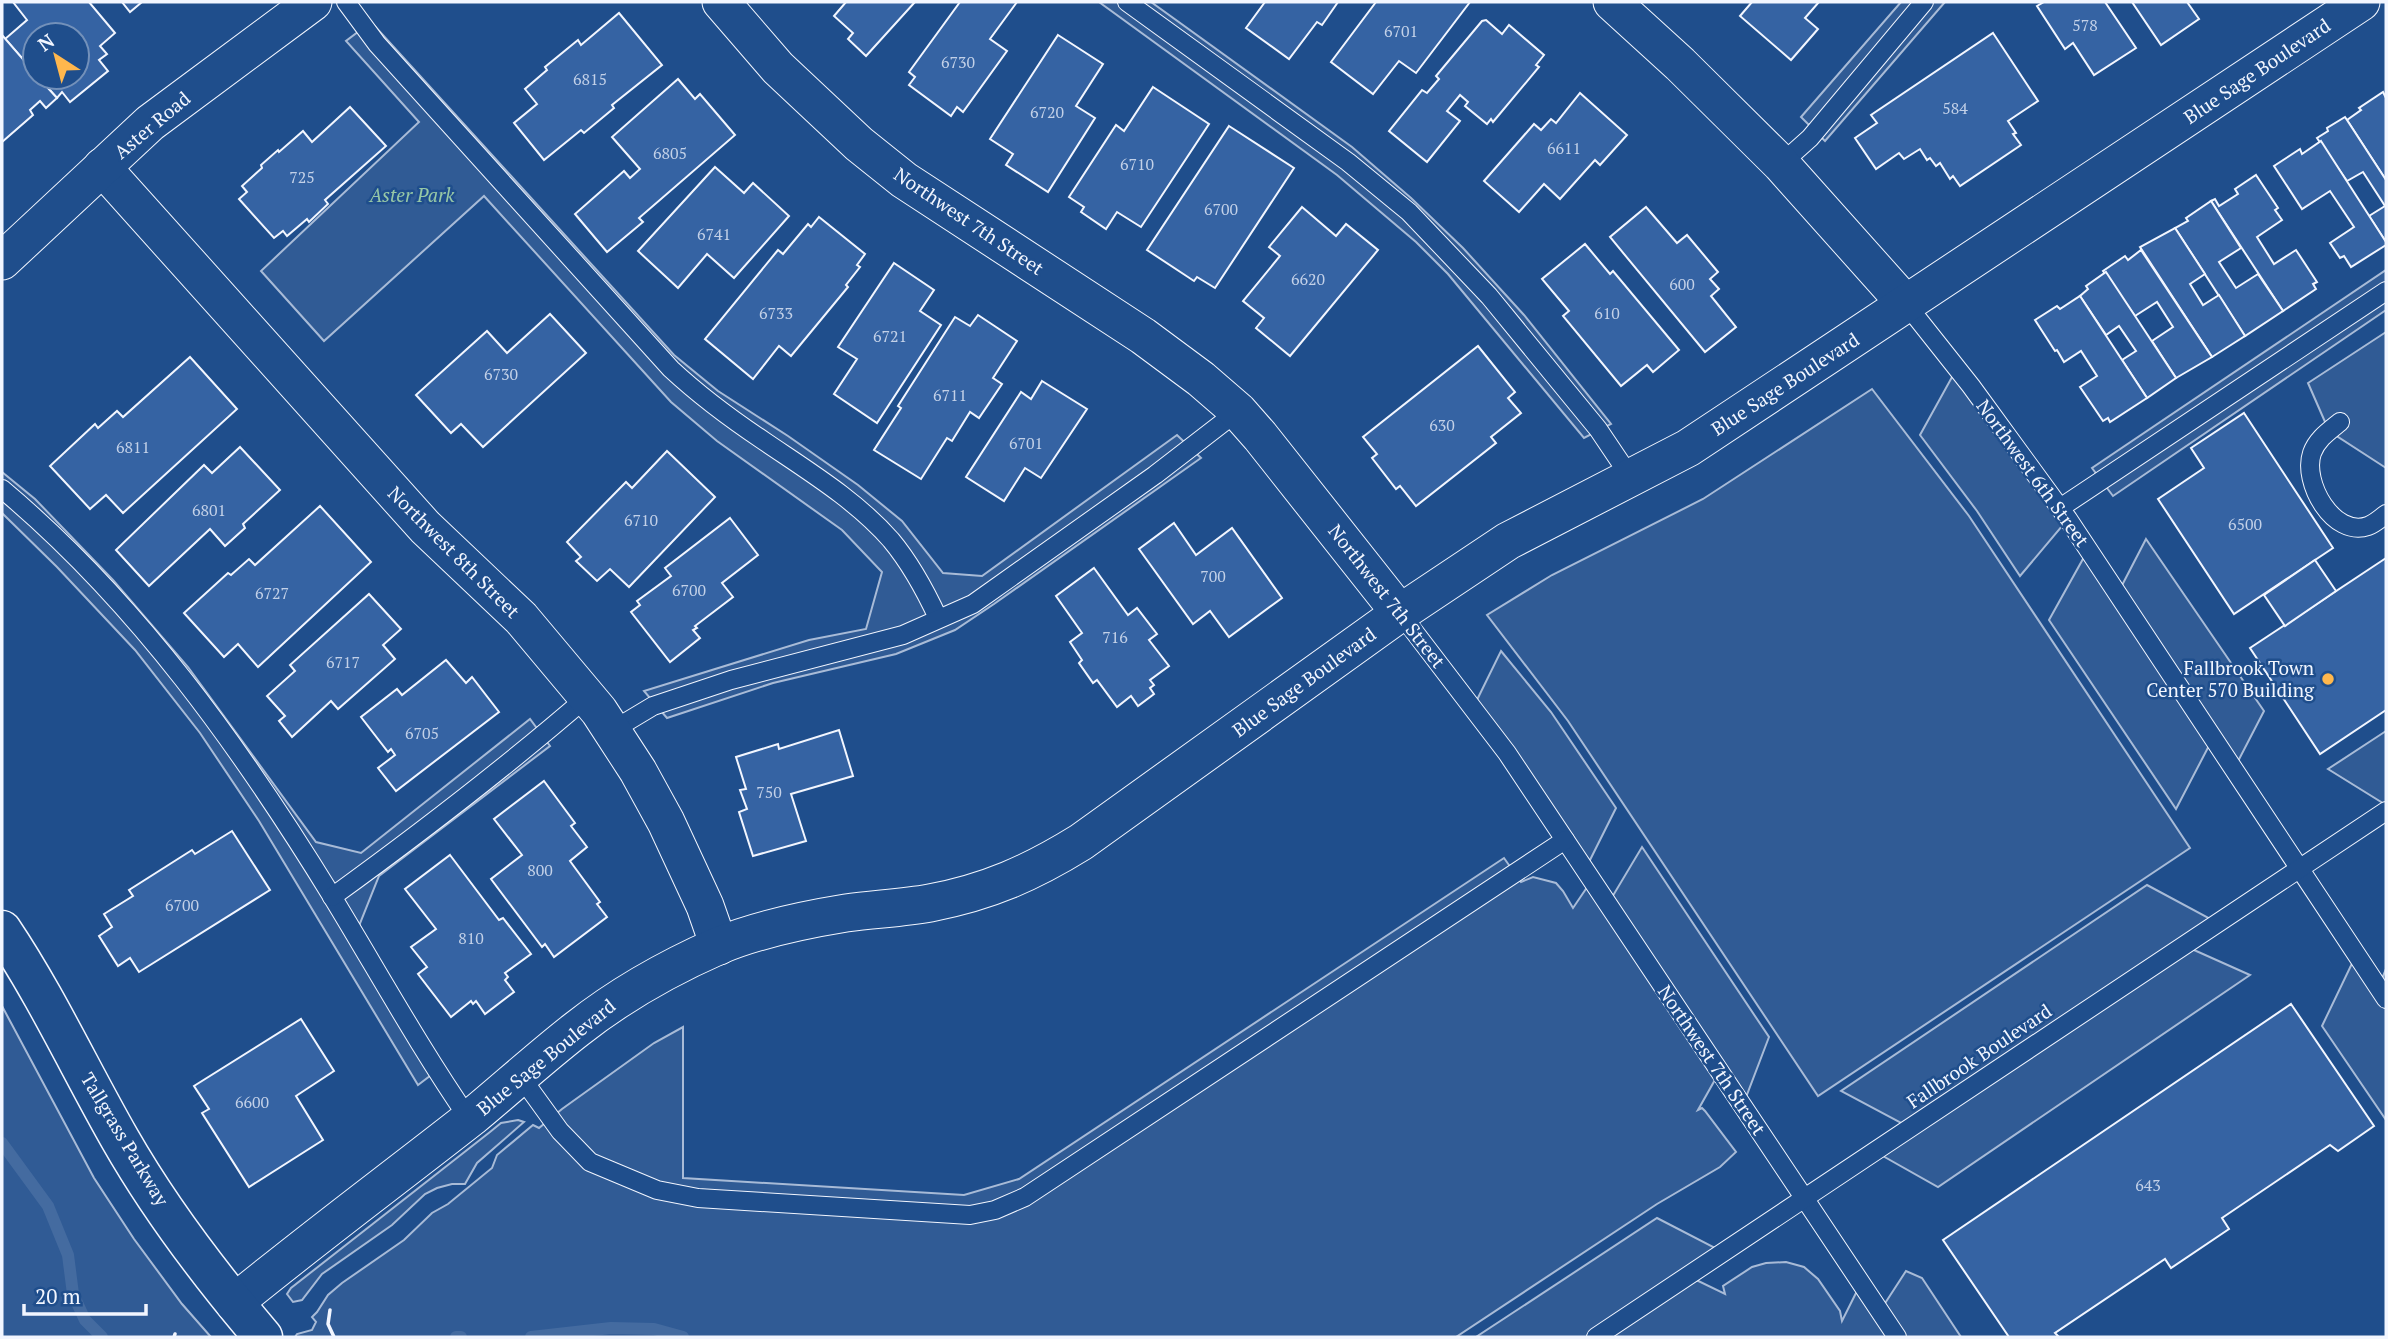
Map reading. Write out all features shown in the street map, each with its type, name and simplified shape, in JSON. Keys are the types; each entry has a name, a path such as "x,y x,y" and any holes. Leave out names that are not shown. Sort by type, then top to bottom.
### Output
{"street":[{"name":"Aster Road","path":"2,261 150,123 313,2"},
{"name":"Northwest 7th Street","path":"721,2 778,68 823,113 904,180 1143,336 1201,379 1238,411 1400,613"},
{"name":"Northwest 6th Street","path":"1612,2 1680,64 1781,164 1906,304"},
{"name":"Blue Sage Boulevard","path":"234,1303 469,1119 577,1029 662,972 741,937 801,921 928,904 964,896 1020,877 1081,842 1400,613 1508,541 1688,448 1906,304 2344,6"},
{"name":"Northwest 8th Street","path":"102,167 425,527 521,618 587,696 613,730 666,822 705,906 719,946"},
{"name":"Tallgrass Parkway","path":"2,930 52,1011 121,1141 177,1227 263,1337"}],"lane":[{"path":"346,2 377,44 671,369 701,396 814,474 866,515 890,539 922,584 938,618"},
{"path":"1127,2 1348,162 1409,212 1489,296 1598,429 1631,478"},
{"path":"1781,164 1810,138 1924,2"},
{"path":"2060,508 2386,291"},
{"name":"Northwest 6th Street","path":"1906,304 1971,386 2060,508 2386,999"},
{"path":"613,730 653,706 731,680 903,635 973,604 1155,475 1238,411"},
{"path":"2340,422 2318,440 2310,456 2312,482 2321,503 2334,519 2348,527 2368,526 2386,514"},
{"path":"2,489 80,561 140,626 184,680 261,787 469,1119"},
{"name":"Northwest 7th Street","path":"1400,613 1507,753 1897,1337"},
{"path":"332,897 542,735 587,696"},
{"name":"Fallbrook Boulevard","path":"1595,1337 2386,811"},
{"path":"521,1077 560,1131 590,1162 657,1191 698,1198 970,1215 995,1210 1025,1197 1565,840"}],"shaded area":[{"path":"1099,2 1151,2 1352,147 1463,248 1524,315 1611,424 1584,438 1448,274 1416,242 1337,175"},
{"path":"1901,2 1945,2 1825,141 1801,117"},
{"path":"371,22 674,355 718,391 858,485 902,521 943,573 982,576 1177,435 1201,458 955,630 896,654 773,683 667,718 644,691 809,640 866,629 882,572 842,530 717,441 671,402 484,196 324,341 261,271 419,122 346,41"},
{"path":"2386,270 2386,310 2113,496 2092,468"},
{"path":"2386,332 2386,468 2329,431 2308,383"},
{"path":"1957,368 2068,519 2020,576 1977,511 1920,435"},
{"path":"1872,389 1969,516 2190,848 1818,1096 1568,721 1487,615 1552,575 1703,499"},
{"path":"2,472 35,499 113,580 188,667 316,842 361,853 530,719 550,746 379,876 359,926 443,1066 418,1085 259,821 200,733 135,650 2,513"},
{"path":"2146,539 2264,711 2234,769 2213,738 2176,809 2049,620 2088,550 2118,593"},
{"path":"1501,651 1551,712 1616,808 1585,870 1473,708"},
{"path":"2386,731 2386,805 2328,769"},
{"path":"1642,847 1769,1037 1743,1105 1720,1071 1698,1110 1702,1108 1705,1111 1736,1152 1720,1167 1657,1204 1456,1337 295,1337 312,1330 316,1322 312,1317 328,1295 404,1240 432,1213 448,1204 492,1168 497,1155 533,1125 539,1128 654,1043 683,1027 683,1178 964,1195 1019,1179 1504,858 1521,882 1533,877 1556,883 1573,908 1592,880 1608,904"},
{"path":"2147,885 2218,923 2185,946 2250,975 1938,1187 1874,1151 1909,1127 1841,1091"},
{"path":"2357,953 2379,986 2386,969 2386,1120 2322,1026"},
{"path":"2,1006 94,1178 134,1239 182,1304 211,1337 2,1337"},
{"path":"518,1120 524,1122 477,1163 465,1184 452,1184 425,1194 392,1225 322,1274 302,1300 293,1302 287,1294 291,1288 501,1123"},
{"path":"1657,1218 1723,1252 1688,1276 1725,1294 1723,1286 1752,1267 1786,1262 1804,1267 1818,1279 1840,1311 1842,1321 1861,1283 1880,1311 1906,1271 1922,1278 1961,1337 1476,1337"}],"building":[{"path":"13,2 89,2 115,33 100,46 107,54 99,60 108,71 91,85 91,21 27,20"},
{"path":"122,2 142,2 130,12"},
{"path":"846,2 915,2 866,56 848,39 853,33 834,16"},
{"path":"960,2 1017,2 990,39 1007,51 963,112 957,107 951,116 909,85 915,77 909,72"},
{"path":"1265,2 1338,2 1322,25 1317,22 1289,59 1246,28"},
{"path":"1376,2 1470,2 1416,73 1399,61 1373,94 1331,62"},
{"path":"1752,2 1819,2 1805,18 1818,29 1791,60 1740,16"},
{"path":"2044,2 2105,2 2136,48 2094,75 2073,43 2065,49 2037,6"},
{"path":"2132,2 2187,2 2199,19 2161,45"},
{"path":"619,13 662,65 612,105 614,108 584,133 581,130 544,160 514,123 537,104 525,89 547,70 545,67 578,40 581,45"},
{"path":"1486,20 1502,34 1509,25 1544,55 1536,65 1539,67 1493,122 1491,119 1487,124 1465,106 1468,102 1460,95 1447,111 1460,121 1427,162 1389,131 1422,90 1427,93 1439,79 1436,76 1482,21"},
{"path":"21,25 21,57 5,39"},
{"path":"1993,33 2038,101 2008,121 2021,145 1960,186 1953,176 1950,179 1940,163 1936,166 1930,158 1927,160 1920,149 1904,159 1899,153 1876,169 1855,138 1877,123 1871,115"},
{"path":"2,35 21,57 21,91 51,91 57,98 46,108 40,101 30,110 33,115 2,142"},
{"path":"1058,35 1103,64 1076,106 1095,118 1048,192 1006,165 1013,154 990,139"},
{"path":"678,79 695,99 700,94 735,135 639,218 643,222 607,252 575,214 624,171 630,178 640,169 612,137"},
{"path":"1153,87 1209,124 1141,227 1117,212 1106,229 1081,212 1084,207 1069,197 1116,125 1124,131"},
{"path":"51,91 83,91 70,102 62,92 57,98"},
{"path":"2383,92 2386,98 2386,180 2347,120 2361,110 2359,108"},
{"path":"1580,93 1627,135 1600,165 1595,160 1560,199 1544,184 1519,212 1484,181 1534,124 1541,130 1551,119 1556,123"},
{"path":"350,107 386,146 325,200 328,204 309,222 307,219 287,236 283,231 274,238 239,199 247,192 242,186 262,168 261,165 303,131 312,142"},
{"path":"2345,117 2386,180 2386,242 2369,216 2385,206 2363,172 2347,181 2317,138"},
{"path":"1229,126 1294,168 1215,288 1197,277 1194,281 1147,250"},
{"path":"2321,141 2386,242 2386,245 2351,267 2344,256 2340,258 2330,243 2354,227 2330,191 2302,209 2274,166 2300,149 2302,154"},
{"path":"715,167 744,193 753,183 789,216 734,278 707,254 678,288 638,251"},
{"path":"2256,175 2278,208 2275,210 2282,220 2257,237 2274,264 2296,250 2317,282 2313,284 2316,289 2283,311 2211,201 2215,199 2219,206 2238,194 2235,189"},
{"path":"2211,201 2241,248 2219,262 2236,288 2258,274 2283,311 2245,336 2175,228 2188,221 2186,218"},
{"path":"1302,207 1336,236 1346,224 1378,250 1290,356 1256,328 1264,318 1243,301 1280,256 1269,247"},
{"path":"1646,207 1677,243 1687,235 1718,272 1710,279 1719,289 1711,296 1736,327 1705,352 1610,237"},
{"path":"819,217 865,254 857,265 860,267 846,285 848,287 791,356 779,346 753,379 705,339 778,250 783,254 808,224 811,227"},
{"path":"2175,228 2205,274 2190,284 2203,305 2219,295 2245,336 2212,357 2140,247"},
{"path":"1585,244 1610,274 1613,271 1679,350 1653,372 1647,365 1621,386 1563,316 1569,311 1542,279"},
{"path":"2141,250 2212,357 2176,378 2152,341 2173,327 2157,302 2135,316 2103,271 2125,256 2128,260"},
{"path":"894,263 934,290 920,311 941,325 877,423 834,394 857,359 838,347"},
{"path":"2106,272 2176,378 2147,398 2122,360 2136,351 2119,326 2106,335 2080,296 2088,289 2086,286"},
{"path":"2080,296 2147,398 2110,422 2108,418 2103,421 2080,387 2097,376 2081,351 2064,362 2035,320"},
{"path":"550,314 586,353 483,447 461,424 451,433 416,395 487,331 507,353"},
{"path":"978,315 1017,341 993,378 1002,384 979,418 970,412 952,441 947,438 921,479 874,450 901,408 898,406 955,317 970,326"},
{"path":"1478,346 1515,392 1508,398 1521,413 1491,437 1496,443 1416,506 1400,486 1396,489 1372,458 1377,454 1363,437"},
{"path":"190,357 237,409 123,513 106,495 90,509 50,466 95,424 98,428 117,411 123,417"},
{"path":"1042,381 1087,409 1041,478 1025,468 1004,501 966,477 1021,392 1031,399"},
{"path":"2244,413 2333,548 2234,614 2158,499 2204,468 2191,448"},
{"path":"240,447 280,490 243,524 245,528 225,546 210,529 149,586 116,550 204,465 212,473"},
{"path":"667,451 715,497 629,587 610,569 597,581 576,561 581,557 567,542 626,482 632,488"},
{"path":"320,506 371,562 258,667 238,644 224,657 184,613 228,573 231,575 249,559 255,565"},
{"path":"730,518 758,555 722,583 733,597 695,626 697,628 693,630 700,638 670,662 631,612 640,605 637,601 671,576 665,568"},
{"path":"1174,523 1196,555 1232,528 1282,598 1229,637 1210,611 1193,624 1139,549"},
{"name":"Fallbrook Town Center 570 Building","path":"2386,558 2386,710 2320,754 2250,648"},
{"path":"2315,560 2336,591 2285,626 2264,595"},
{"path":"1094,568 1128,615 1137,608 1157,634 1149,640 1169,666 1150,680 1154,685 1150,688 1154,694 1138,706 1131,696 1117,707 1097,680 1093,683 1079,663 1082,660 1070,642 1082,633 1056,596"},
{"path":"369,594 401,629 383,645 395,659 338,709 331,701 292,737 279,721 285,716 267,696 295,671 290,665"},
{"path":"446,660 466,683 472,677 499,712 396,791 378,768 395,755 391,749 388,752 361,717 397,689 402,695"},
{"path":"839,730 853,776 791,794 806,841 753,856 739,812 747,809 740,790 746,789 736,757 778,744 779,749"},
{"path":"544,781 575,823 571,826 587,847 570,861 600,902 597,904 607,917 554,957 545,944 542,947 491,879 522,855 494,819"},
{"path":"232,831 270,890 139,972 130,958 118,966 99,936 112,927 104,914 133,896 129,890 192,850 195,854"},
{"path":"450,855 499,920 503,918 531,954 505,973 508,977 505,980 514,992 485,1014 476,1001 473,1004 471,1001 451,1017 418,974 427,967 411,947 436,929 405,889"},
{"path":"2291,1004 2374,1126 2338,1151 2330,1145 2222,1218 2229,1229 2171,1268 2165,1259 2055,1333 2059,1337 2009,1337 1943,1240"},
{"path":"301,1019 334,1071 296,1096 323,1140 249,1187 202,1113 209,1109 194,1086"}],"waterway":[{"path":"2,1143 48,1206 68,1255 73,1294 85,1320 102,1337"},
{"path":"531,1337 611,1328 654,1329 683,1337"},
{"path":"456,1337 461,1337"}],"wall":[{"path":"330,1310 328,1324 334,1337"}],"place":[{"name":"Fallbrook Town Center 570 Building","path":"2328,679"}],"park label":[{"name":"Aster Park","path":"412,195"}]}
